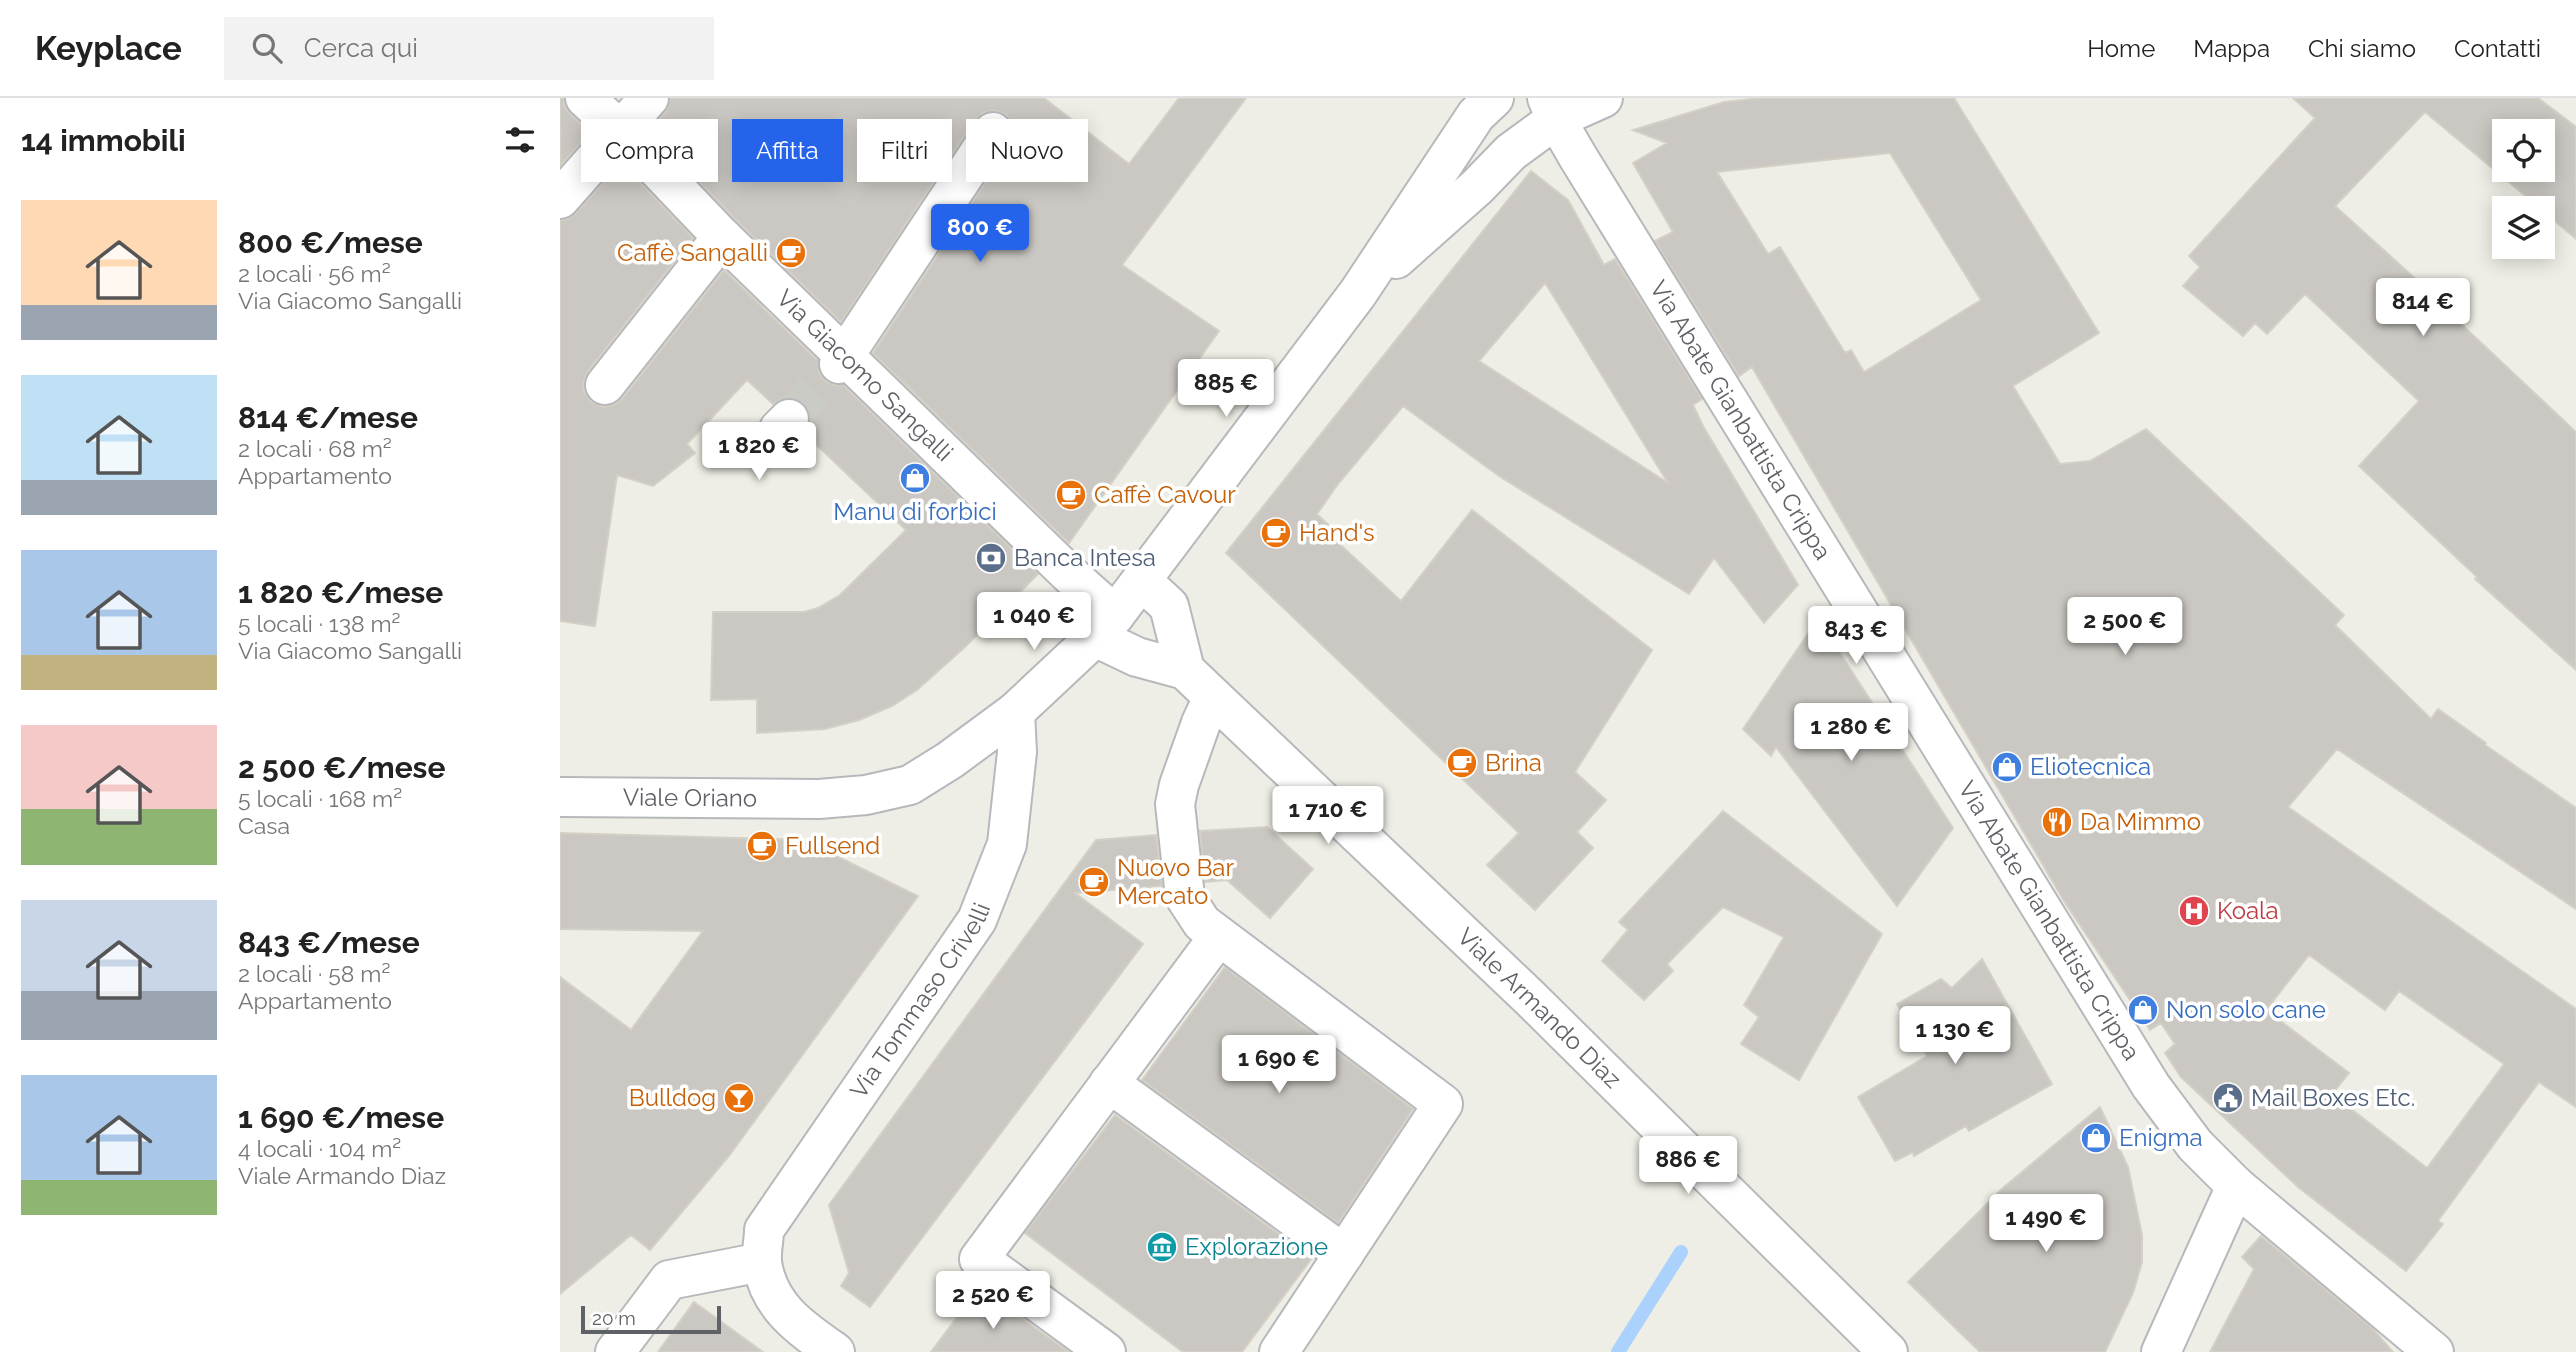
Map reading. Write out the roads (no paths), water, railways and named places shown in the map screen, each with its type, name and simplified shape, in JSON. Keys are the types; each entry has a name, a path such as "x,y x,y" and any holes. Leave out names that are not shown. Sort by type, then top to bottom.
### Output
{"street":[{"name":"Via Giacomo Sangalli","path":"585,98 608,119"},
{"path":"630,119 649,98"},
{"path":"1358,293 1476,115 1494,98"},
{"path":"1358,293 1477,187 1552,108 1603,98"},
{"name":"Via Abate Gianbattista Crippa","path":"1552,108 2151,1086 2195,1145 2236,1186 2434,1352"},
{"path":"842,360 966,173"},
{"path":"560,199 581,175"},
{"name":"Via Giacomo Sangalli","path":"670,182 842,360 1069,573 1105,626"},
{"path":"605,385 722,237"},
{"name":"Viale Oriano","path":"560,797 819,799 866,795 910,785 950,760 1014,712 1105,626 1142,581 1358,293"},
{"path":"1142,581 1169,606 1185,670"},
{"name":"Viale Armando Diaz","path":"1105,626 1137,657 1185,670 1530,998 1888,1352"},
{"path":"1213,696 1200,723 1175,804 1185,897 1202,923 1443,1104 1279,1352"},
{"name":"Via Tommaso Crivelli","path":"835,1352 796,1325 774,1299 762,1262 764,1230 977,920 1007,844 1017,752 1014,712"},
{"path":"1106,1352 979,1259 1219,936"},
{"path":"1109,1083 1344,1254"},
{"path":"2161,1352 2236,1186"},
{"path":"615,1352 669,1280 762,1262"}],"waterway":[{"path":"1618,1352 1681,1252"}],"tunnel":[{"path":"789,419 839,364"}],"place":[{"name":"Caffè Sangalli","path":"791,253"},
{"name":"Manu di forbici","path":"915,478"},
{"name":"Caffè Cavour","path":"1071,495"},
{"name":"Hand's","path":"1276,533"},
{"name":"Banca Intesa","path":"991,558"},
{"name":"Brina","path":"1462,763"},
{"name":"Eliotecnica","path":"2007,767"},
{"name":"Da Mimmo","path":"2057,822"},
{"name":"Fullsend","path":"762,846"},
{"name":"Nuovo Bar Mercato","path":"1094,882"},
{"name":"Koala","path":"2194,911"},
{"name":"Non solo cane","path":"2143,1010"},
{"name":"Bulldog","path":"739,1098"},
{"name":"Mail Boxes Etc.","path":"2228,1098"},
{"name":"Enigma","path":"2096,1138"},
{"name":"Explorazione","path":"1162,1247"}]}
